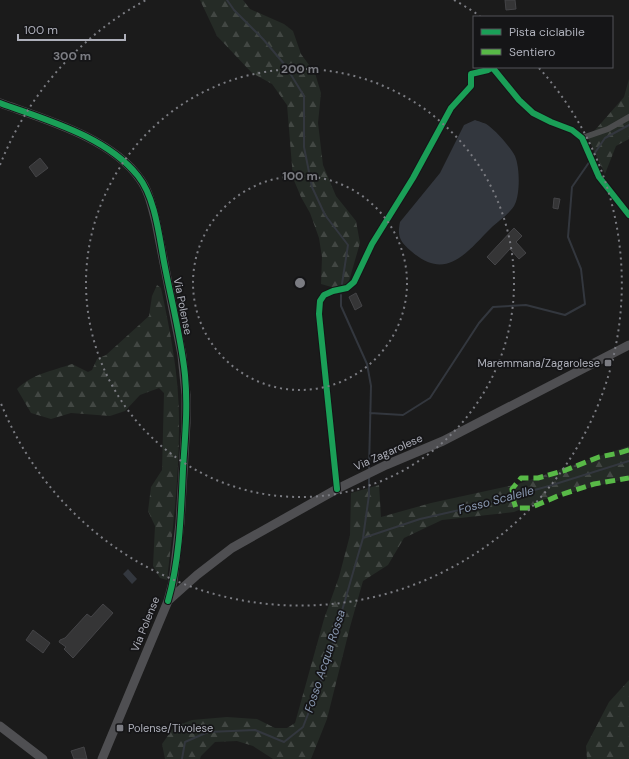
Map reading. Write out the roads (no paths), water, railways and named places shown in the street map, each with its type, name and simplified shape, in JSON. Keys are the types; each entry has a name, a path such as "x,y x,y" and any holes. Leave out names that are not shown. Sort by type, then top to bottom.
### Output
{"main road":[{"name":"Via Polense","path":"0,103 58,124 92,140 123,160 141,180 152,207 180,341 186,387 186,423 180,523 173,582 168,601 102,759"},
{"name":"Via Zagarolese","path":"168,601 197,575 232,548 337,489 386,465 443,441 629,345"},
{"path":"0,726 43,759"}],"street":[{"path":"337,489 320,321 320,301 328,292 347,288 352,284 372,244 413,178 451,108 471,86 471,74 491,68"},
{"path":"494,68 520,100 533,113 572,130 582,138 599,177 629,215"},
{"path":"582,138 608,129 629,117"}],"waterway":[{"name":"Fosso Acqua Rossa","path":"227,0 234,10 263,39 285,65 304,96 304,147 312,187 325,215 348,245 342,284"},
{"path":"592,157 605,138 629,125"},
{"path":"370,413 403,415 430,398 479,323 493,307 526,305 565,315 585,304 581,269 568,237 572,187 590,161"},
{"name":"Fosso Acqua Rossa","path":"341,295 341,306 367,364 371,386 369,468"},
{"name":"Fosso Scalelle","path":"363,538 420,519 477,506 549,486 629,461"},
{"name":"Fosso Acqua Rossa","path":"182,759 185,742 208,732 255,730 284,742 303,727 324,673 363,538 369,495 369,477"}],"place":[{"name":"Maremmana/Zagarolese","path":"608,363"},
{"name":"Polense/Tivolese","path":"120,728"}]}
